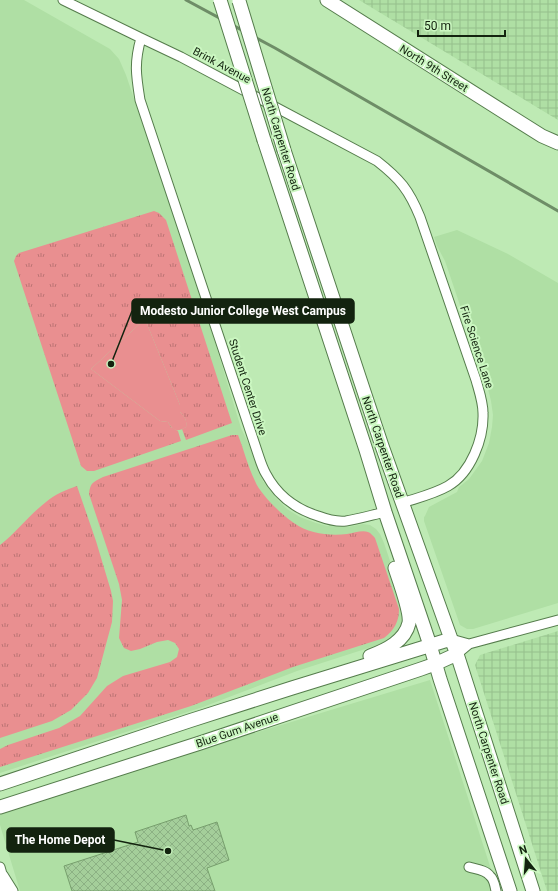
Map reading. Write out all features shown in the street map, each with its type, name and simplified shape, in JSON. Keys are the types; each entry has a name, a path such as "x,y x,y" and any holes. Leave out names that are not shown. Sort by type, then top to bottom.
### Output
{"main road":[{"name":"North Carpenter Road","path":"220,0 385,512 510,891"},
{"name":"North Carpenter Road","path":"238,0 284,150 382,446 450,639 457,654 533,891"},
{"name":"North 9th Street","path":"327,0 542,136 558,143"},
{"name":"North 9th Street","path":"542,136 558,150"},
{"path":"292,688 384,650 393,645 406,631 409,623 408,611 386,539 385,512"},
{"name":"Blue Gum Avenue","path":"0,784 292,688 450,639"},
{"name":"Blue Gum Avenue","path":"0,807 200,743 435,664 457,654"}],"street":[{"name":"Brink Avenue","path":"63,0 181,57 377,161 388,170"},
{"name":"Student Center Drive","path":"140,38 136,58 136,71 140,100 266,475 281,494 290,502 306,512 326,519 344,521 385,512"},
{"name":"Fire Science Lane","path":"388,170 400,181 407,191 413,200 420,217 476,380 481,397 483,413 482,431 478,447 469,464 458,478 449,485 436,491 402,503"},
{"name":"Blue Gum Avenue","path":"457,654 470,644 558,620"},
{"name":"Blue Gum Avenue","path":"450,639 470,644"},
{"path":"469,868 479,870 491,876 496,891"},
{"path":"1,871 3,891"},
{"path":"1,871 13,891"}],"shaded area":[{"path":"0,0 24,0 110,49 119,59 126,75 203,303 241,428 252,451 263,481 275,497 287,509 300,517 327,526 348,527 363,524 370,525 376,529 384,543 404,603 403,626 390,641 297,671 203,707 0,773"},
{"path":"359,0 558,0 558,120"},
{"path":"457,230 508,254 558,283 558,603 473,629 467,629 460,625 424,521 424,517 429,507 457,492 459,487 469,479 482,461 489,443 492,427 493,415 487,385 445,261 434,237"},
{"path":"558,631 558,891 547,891 475,665 480,655"},
{"path":"430,680 498,891 20,891 0,825 0,810"}],"green space":[{"path":"154,211 159,213 166,220 232,423 186,440 182,429 186,427 186,420 180,412 180,405 145,319 91,369 160,421 168,422 171,427 178,431 181,441 94,471 87,471 81,466 14,261 19,253"},
{"path":"145,319 180,405 180,412 186,420 186,427 180,430 173,429 168,422 160,421 91,369"},
{"path":"232,435 238,435 250,470 262,492 289,520 306,530 313,532 340,535 366,531 375,538 399,609 397,622 391,632 384,638 293,667 191,706 0,767 0,749 59,728 80,716 107,686 123,676 170,662 177,657 179,649 175,643 168,640 157,642 131,651 124,648 119,638 122,600 119,584 89,494 91,485 103,477"},
{"path":"77,486 96,541 113,601 112,622 97,678 88,693 71,710 52,721 0,738 0,545 49,499 61,492"}],"building":[{"path":"186,815 189,826 191,825 193,830 217,822 229,860 207,868 215,891 72,891 64,866 138,842 135,832"}],"railway":[{"path":"186,0 275,48 558,211"}],"place":[{"name":"Modesto Junior College West Campus","path":"111,364"},
{"name":"The Home Depot","path":"168,851"}]}
